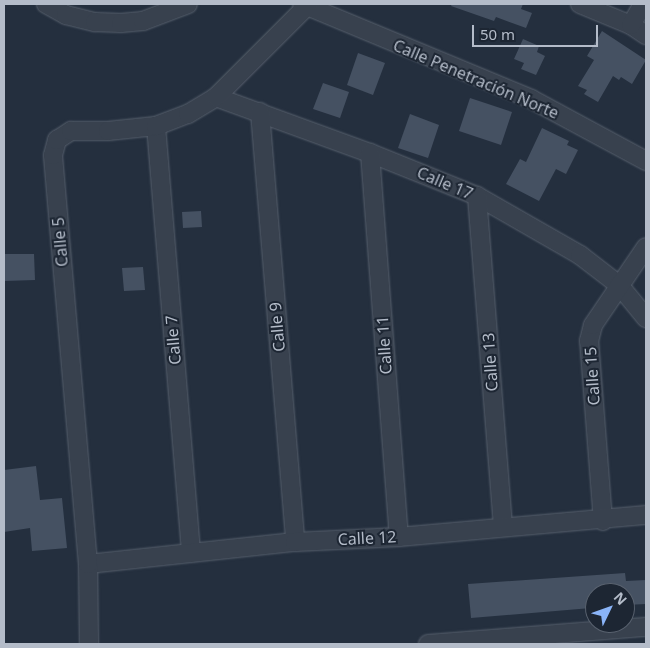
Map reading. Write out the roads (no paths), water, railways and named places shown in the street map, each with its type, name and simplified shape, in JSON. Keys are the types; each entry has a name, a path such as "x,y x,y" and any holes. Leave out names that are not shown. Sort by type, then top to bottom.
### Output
{"street":[{"path":"46,4 66,14 94,22 121,23 143,21 188,4"},
{"path":"580,4 631,25 646,35"},
{"path":"631,25 644,4"},
{"name":"Calle 5","path":"89,644 88,564 53,155 57,140 71,131 108,131 156,126 188,114 216,97 306,5"},
{"name":"Calle Penetración Norte","path":"306,5 530,100 646,161"},
{"name":"Calle 17","path":"216,97 370,153 477,196 580,255 619,285 646,318"},
{"name":"Calle 9","path":"260,112 295,542"},
{"name":"Calle 7","path":"156,126 191,553"},
{"name":"Calle 11","path":"370,153 399,537"},
{"name":"Calle 13","path":"477,196 503,527"},
{"name":"Calle 15","path":"603,520 589,341 593,325 646,247"},
{"name":"Calle 12","path":"88,564 295,542 399,537 646,515"},
{"path":"428,644 646,627"}]}
